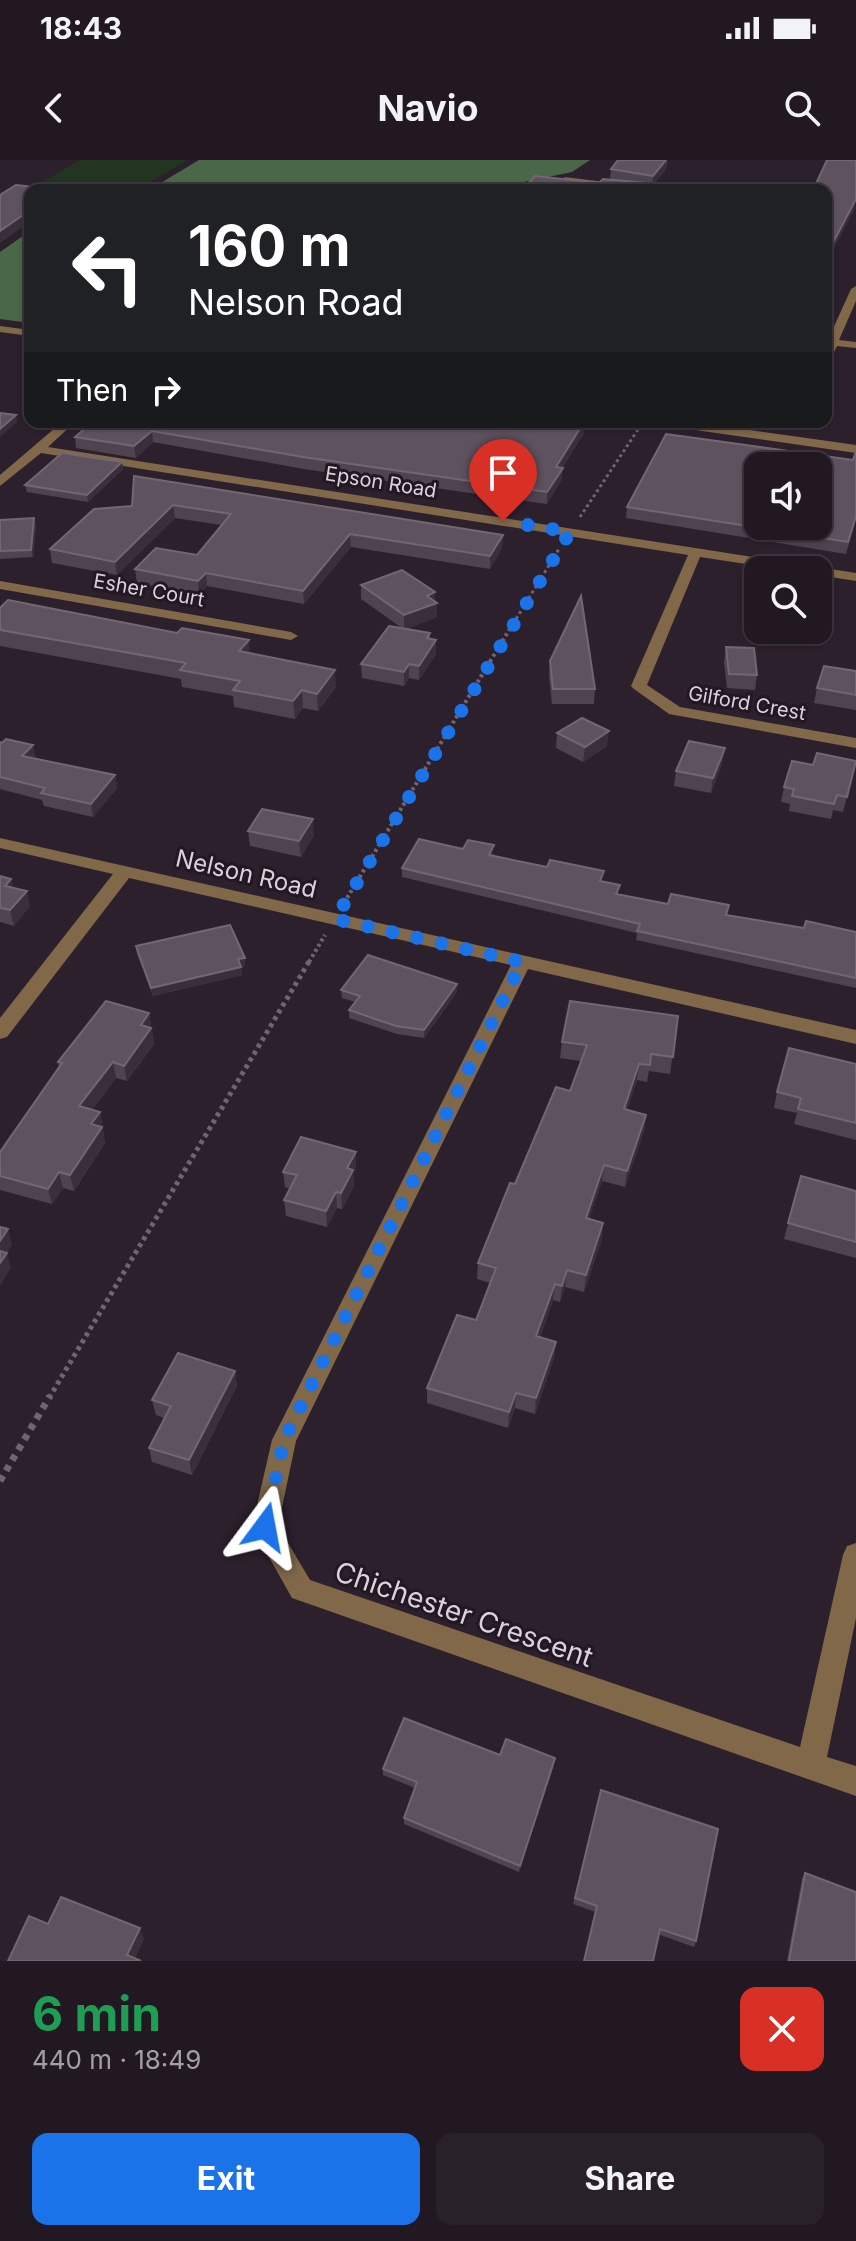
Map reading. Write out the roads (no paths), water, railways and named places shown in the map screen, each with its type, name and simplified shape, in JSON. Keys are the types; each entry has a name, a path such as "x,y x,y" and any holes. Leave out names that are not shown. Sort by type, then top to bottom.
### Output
{"street":[{"path":"567,179 603,184"},
{"path":"856,289 832,342 856,345"},
{"path":"0,329 24,332"},
{"path":"0,482 62,428"},
{"path":"709,428 856,449"},
{"path":"794,440 799,428"},
{"name":"Epson Road","path":"39,449 744,559"},
{"name":"Gilford Crest","path":"696,551 639,686 675,711 856,743"},
{"path":"832,573 856,577"},
{"name":"Esher Court","path":"0,585 291,636"},
{"name":"Nelson Road","path":"0,843 856,1037"},
{"path":"0,1032 126,870"},
{"name":"Chichester Crescent","path":"522,962 284,1440 265,1527 301,1589 856,1781"},
{"path":"811,1765 856,1555"}]}
